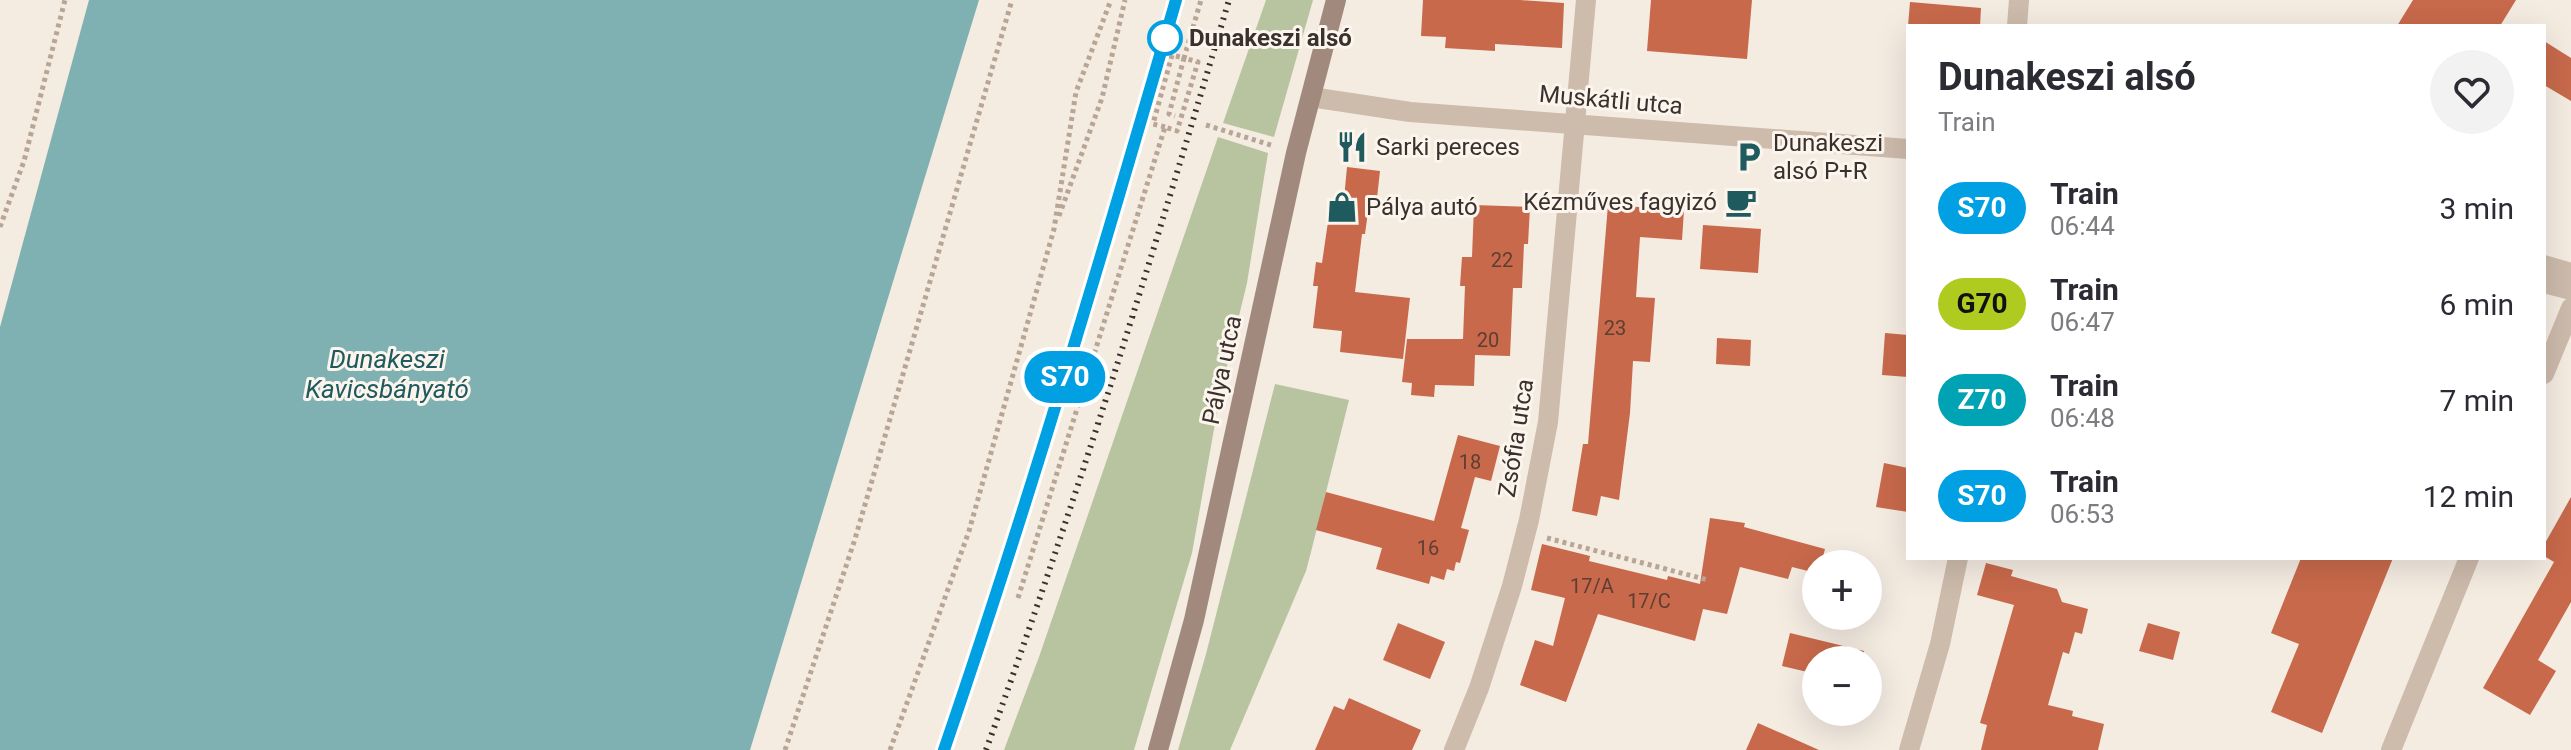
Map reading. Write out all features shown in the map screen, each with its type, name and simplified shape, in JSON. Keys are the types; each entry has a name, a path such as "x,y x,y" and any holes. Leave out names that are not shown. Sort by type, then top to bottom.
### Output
{"street":[{"name":"Pálya utca","path":"1158,750 1194,620 1296,153 1336,0"},
{"name":"Zsófia utca","path":"1454,750 1479,688 1512,586 1548,422 1586,0"},
{"path":"2017,24 2019,0"},
{"name":"Muskátli utca","path":"1311,97 1410,112 1906,149"},
{"path":"2546,266 2571,273"},
{"path":"2546,284 2571,290"},
{"path":"2546,369 2571,308"},
{"path":"1909,750 1940,644 1958,560"},
{"path":"2391,750 2468,560"}],"path":[{"path":"0,227 24,161 65,0"},
{"path":"785,750 855,539 1012,0"},
{"path":"1054,229 1076,92 1111,0"},
{"path":"890,750 969,531 1054,229 1102,98 1125,0"},
{"path":"1175,116 1169,114 1201,0"},
{"path":"1172,55 1198,62 1177,131 1165,127 1153,124 1172,55"},
{"path":"1206,125 1252,139"},
{"path":"1018,598 1165,127"},
{"path":"1525,533 1708,580"}],"green space":[{"path":"1266,0 1313,0 1274,137 1223,123"},
{"path":"1218,137 1268,153 1247,283 1221,390 1192,553 1134,750 1004,750 1039,657"},
{"path":"1275,384 1349,400 1306,571 1230,750 1178,750 1206,654"}],"water":[{"name":"Dunakeszi Kavicsbányató","path":"89,0 979,0 750,750 0,750 0,327"}],"building":[{"path":"1423,0 1564,3 1562,48 1495,44 1495,51 1445,48 1446,37 1421,36"},
{"path":"1651,0 1752,0 1747,59 1647,51"},
{"path":"2413,0 2516,0 2501,24 2398,24"},
{"path":"1910,2 1981,8 1980,24 1908,24"},
{"path":"2546,42 2571,58 2571,101 2546,86"},
{"path":"1347,167 1380,171 1377,198 1370,197 1365,234 1362,234 1355,292 1410,298 1403,359 1340,352 1342,331 1313,328 1318,286 1313,286 1316,262 1322,263 1330,208 1343,209"},
{"path":"1474,205 1530,207 1522,288 1513,288 1510,356 1475,355 1474,386 1435,385 1434,397 1411,395 1412,383 1402,382 1407,339 1463,339 1465,286 1460,286 1462,257 1472,257"},
{"path":"1608,205 1684,210 1682,240 1640,237 1636,297 1655,298 1650,362 1633,361 1619,500 1601,496 1597,516 1572,511 1583,444 1588,444"},
{"path":"1703,225 1761,229 1758,273 1700,269"},
{"path":"1885,333 1906,335 1906,377 1882,375"},
{"path":"1717,338 1751,340 1750,366 1716,364"},
{"path":"1458,435 1500,446 1491,481 1475,477 1461,528 1469,530 1460,563 1456,562 1454,571 1447,569 1444,580 1431,576 1429,584 1376,569 1382,548 1316,530 1326,492 1434,521"},
{"path":"1884,463 1906,468 1906,512 1876,507"},
{"path":"2571,497 2571,602 2538,660 2556,671 2530,715 2483,688 2554,562 2546,557 2546,541"},
{"path":"1710,518 1745,523 1744,527 1825,549 1802,550 1802,570 1792,567 1788,579 1740,567 1727,614 1703,609 1695,641 1598,614 1566,702 1520,685 1535,640 1553,646 1565,598 1531,590 1542,544 1590,556 1589,561 1667,580 1668,576 1700,584"},
{"path":"2300,560 2392,560 2322,733 2271,712 2299,644 2271,633"},
{"path":"1986,563 2013,570 2011,576 2057,589 2062,602 2088,609 2082,634 2075,632 2069,654 2063,652 2048,705 2073,711 2072,716 2104,724 2098,750 1981,750 1987,725 1980,723 2014,605 1977,595"},
{"path":"1398,623 1445,642 1430,679 1383,660"},
{"path":"2148,623 2180,632 2173,660 2139,651"},
{"path":"1790,633 1843,646 1802,646 1802,671 1782,666"},
{"path":"1349,698 1421,730 1412,750 1315,750 1334,706 1344,710"},
{"path":"1758,723 1819,750 1746,750"}],"railway":[{"path":"944,750 1036,470 1176,0"},
{"path":"986,750 1113,377 1229,0"}],"train":[{"name":"S70","path":"944,750 985,633 1059,399 1176,0"}],"place":[{"name":"Dunakeszi alsó","path":"1165,38"},
{"name":"Sarki pereces","path":"1352,147"},
{"name":"Dunakeszi alsó P+R","path":"1749,157"},
{"name":"Kézműves fagyizó","path":"1741,202"},
{"name":"Pálya autó","path":"1342,207"}]}
